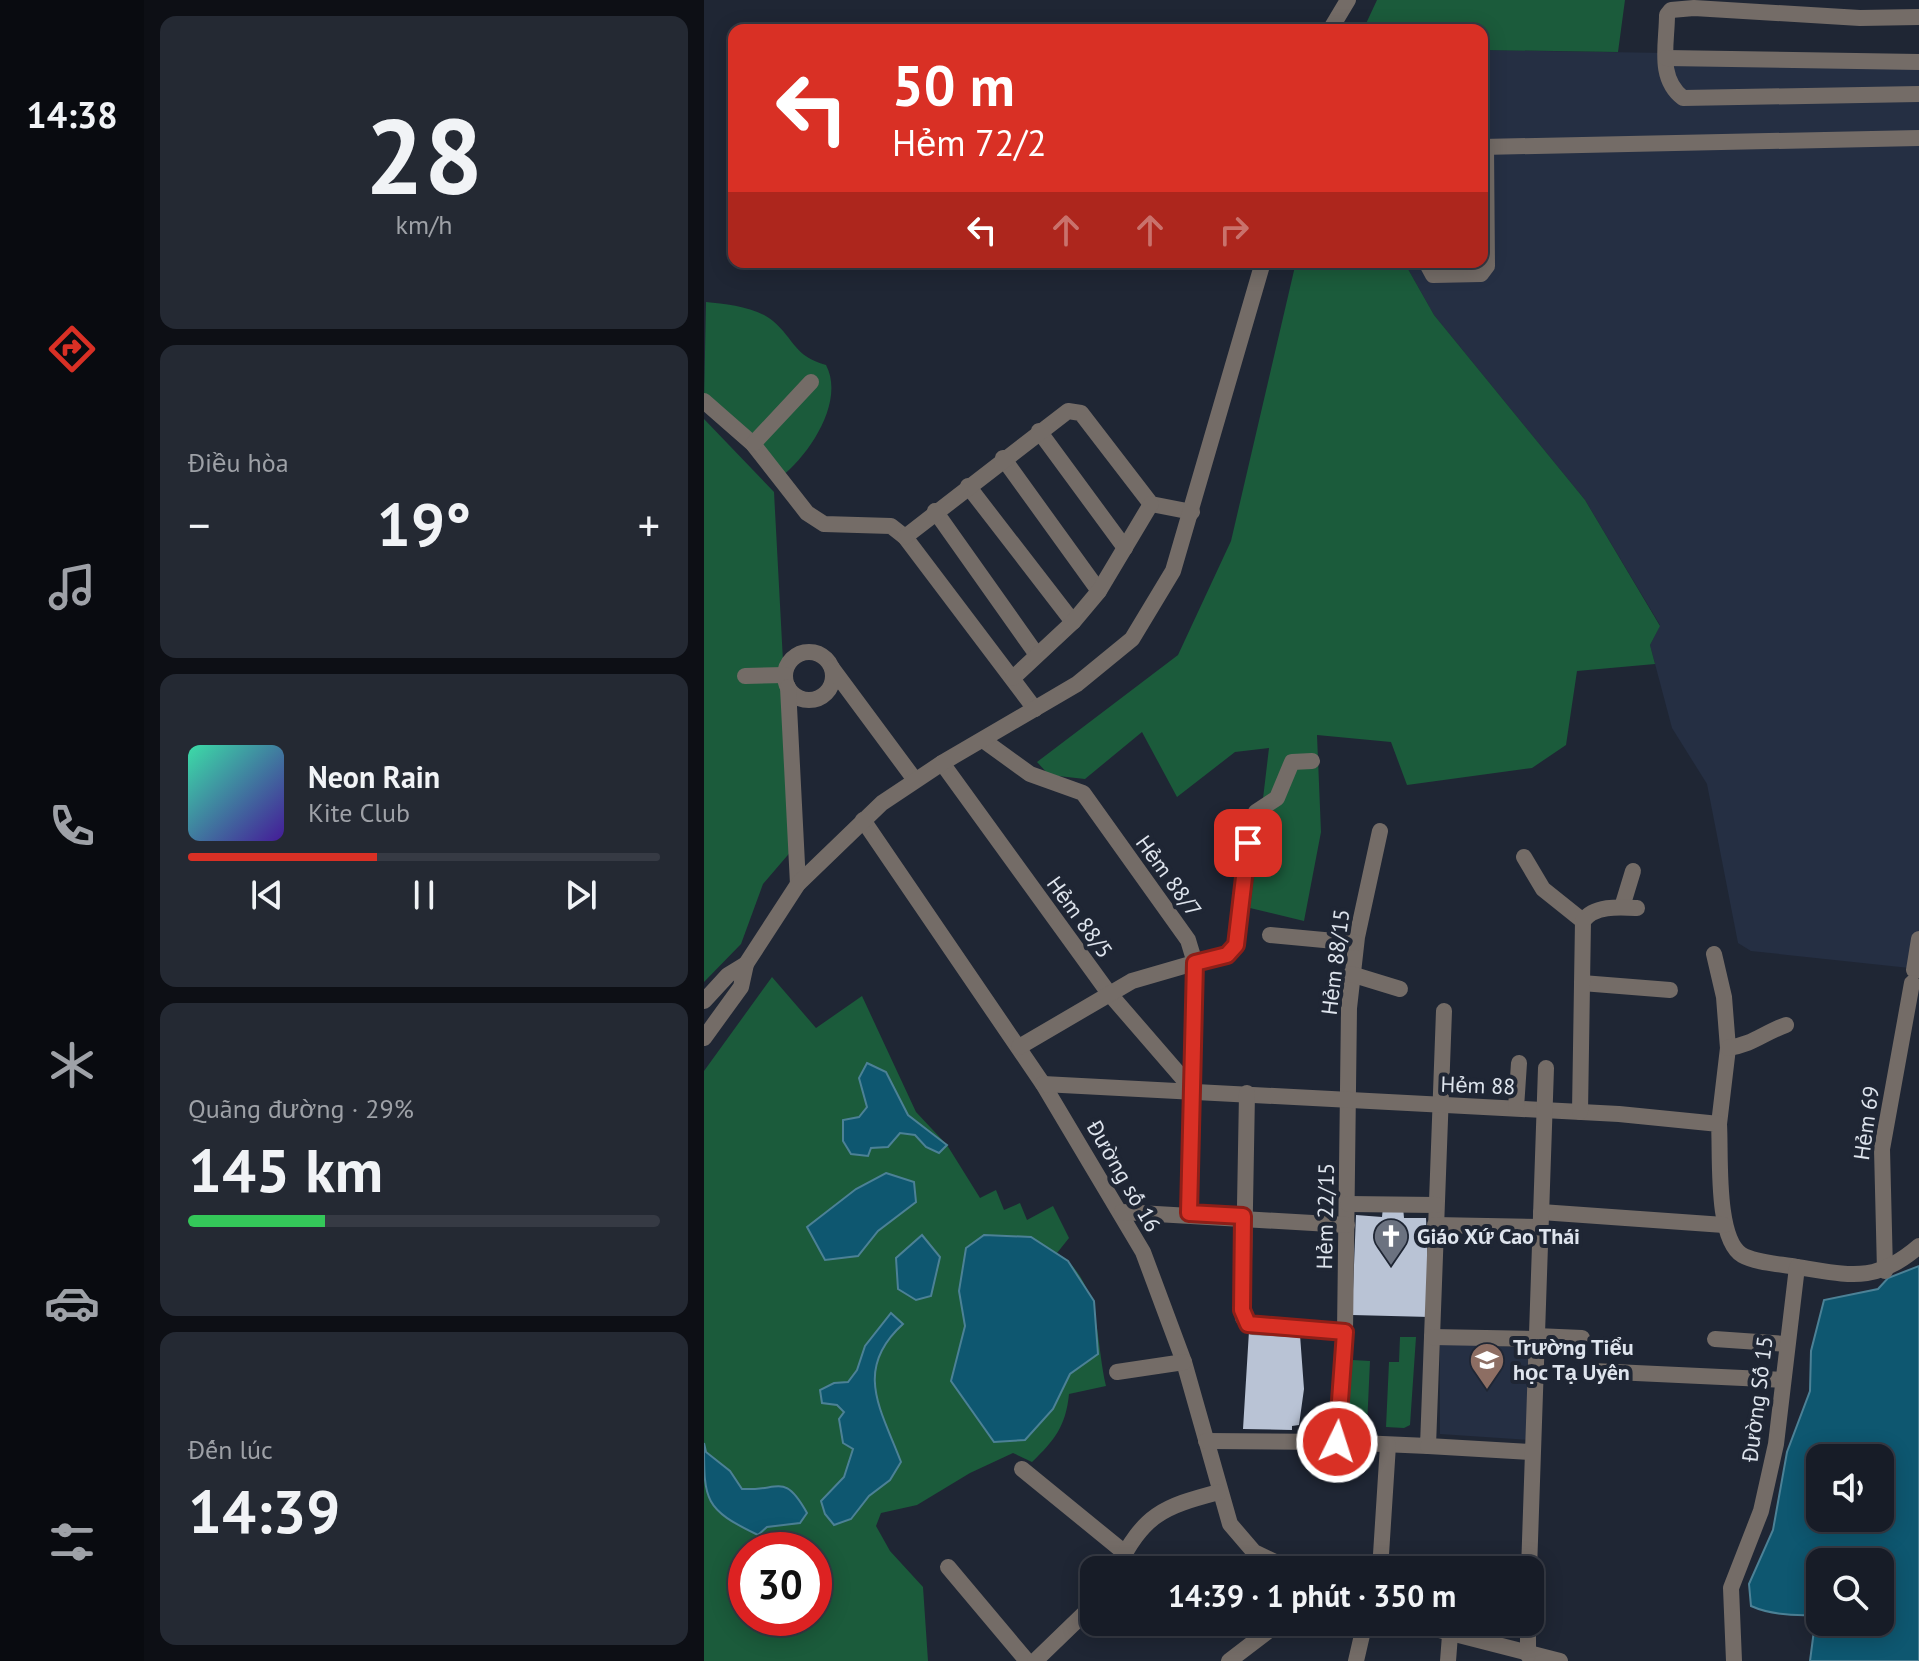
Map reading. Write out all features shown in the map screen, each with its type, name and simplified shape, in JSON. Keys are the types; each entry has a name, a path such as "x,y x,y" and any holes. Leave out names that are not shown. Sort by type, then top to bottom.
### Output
{"street":[{"path":"1334,24 1348,0"},
{"path":"1919,17 1860,18 1681,8 1667,15 1666,58 1666,76 1673,90 1683,98 1919,94"},
{"path":"1666,58 1919,62"},
{"path":"1488,147 1919,138"},
{"path":"704,1038 741,987 746,964 798,884 863,820 915,780 1077,684 1132,639 1173,571 1261,268"},
{"path":"1429,268 1433,275 1481,274 1486,268"},
{"path":"753,444 811,382"},
{"path":"704,401 753,444 807,513 824,524 891,526 905,537 1035,709"},
{"path":"905,537 1003,458 1068,411 1081,413 1151,504 1192,512"},
{"path":"1039,431 1125,548"},
{"path":"1003,458 1099,591"},
{"path":"968,486 1073,622"},
{"path":"1013,678 1073,622 1099,591 1151,504"},
{"path":"935,511 1037,655"},
{"path":"798,884 786,681 790,661 810,652 824,656 915,780"},
{"path":"745,676 786,681 799,698 815,700 828,691 832,668"},
{"name":"Hẻm 88/7","path":"983,740 1030,774 1083,793 1188,940 1195,963 1189,1213"},
{"path":"1019,1047 1108,992 1132,981 1227,955 1236,945 1251,821 1256,812 1277,798 1292,762 1312,761"},
{"name":"Hẻm 88/5","path":"942,763 1108,992 1192,1089"},
{"name":"Đường số 16","path":"863,820 1019,1047 1122,1212 1157,1284 1184,1362 1219,1492 1237,1536 1262,1556"},
{"name":"Hẻm 88/15","path":"1348,1100 1351,974 1380,831"},
{"path":"1524,857 1543,889 1583,921"},
{"path":"1580,1112 1583,921 1592,912 1630,907 1633,871"},
{"path":"1270,935 1356,943"},
{"name":"Hẻm 69","path":"1885,1271 1882,1149 1918,943"},
{"path":"1714,954 1724,997 1728,1048 1719,1124 1724,1225 1741,1254 1797,1267 1859,1276 1885,1271 1919,1246"},
{"path":"704,1001 728,975 746,964"},
{"path":"1351,974 1400,989"},
{"path":"1582,983 1670,990"},
{"path":"1428,1446 1438,1105 1444,1011"},
{"path":"1728,1048 1754,1044 1766,1032 1786,1025"},
{"path":"1516,1108 1519,1063"},
{"path":"1529,1556 1546,1068"},
{"name":"Hẻm 88","path":"1043,1084 1192,1089 1516,1108 1719,1124"},
{"path":"1247,1093 1242,1310 1248,1324 1345,1332"},
{"name":"Hẻm 22/15","path":"1337,1442 1345,1332 1348,1100"},
{"path":"1348,1204 1436,1205"},
{"path":"1122,1212 1243,1216 1347,1225"},
{"path":"1435,1225 1541,1219 1724,1225"},
{"name":"Đường Số 15","path":"1734,1661 1731,1588 1766,1491 1776,1444 1797,1267"},
{"path":"1432,1337 1582,1338"},
{"path":"1715,1339 1786,1344"},
{"path":"1117,1372 1184,1362"},
{"path":"1593,1371 1783,1380"},
{"path":"1206,1441 1337,1442 1531,1452"},
{"path":"1381,1556 1388,1445"},
{"path":"1022,1469 1125,1553"},
{"path":"1123,1556 1162,1509 1219,1492"},
{"path":"948,1567 1027,1661"},
{"path":"1035,1661 1080,1618"},
{"path":"1229,1661 1262,1636"},
{"path":"1356,1661 1362,1636"},
{"path":"1448,1661 1450,1636"},
{"path":"1454,1636 1560,1661"},
{"path":"1528,1636 1528,1655"}],"shaded area":[{"path":"1488,50 1919,57 1919,969 1751,951 1738,943 1707,784 1672,728 1650,645 1660,625 1585,500 1434,315 1407,268 1488,268"},
{"path":"867,1063 886,1072 908,1115 947,1145 939,1153 926,1147 915,1135 900,1133 888,1147 871,1148 868,1156 851,1154 843,1141 843,1120 859,1117 867,1107 859,1078"},
{"path":"886,1173 914,1182 916,1202 878,1231 858,1256 825,1260 807,1227 856,1189"},
{"path":"922,1235 940,1257 931,1296 916,1300 898,1289 896,1258"},
{"path":"984,1235 1031,1237 1068,1261 1094,1301 1098,1354 1070,1374 1053,1409 1025,1440 994,1442 951,1381 965,1326 959,1291 966,1248"},
{"path":"1919,1266 1919,1661 1810,1661 1813,1636 1894,1636 1894,1548 1806,1548 1806,1615 1783,1614 1751,1606 1749,1584 1773,1530 1787,1452 1810,1391 1811,1351 1824,1300 1878,1289 1888,1278"},
{"path":"891,1313 903,1324 887,1341 878,1358 876,1391 901,1462 890,1480 869,1496 851,1519 834,1525 825,1514 821,1501 844,1477 853,1449 843,1443 839,1419 844,1412 837,1405 822,1403 820,1390 834,1383 848,1382 857,1370 865,1346"},
{"name":"Trường Tiểu học Tạ Uyên","path":"1440,1341 1535,1349 1531,1440 1440,1434"},
{"path":"704,1443 706,1452 730,1471 742,1489 786,1488 807,1513 800,1523 752,1532 717,1510 707,1491"}],"green space":[{"path":"1377,0 1625,0 1618,52 1488,50 1488,24 1366,24"},
{"path":"1295,268 1407,268 1434,315 1585,500 1660,626 1650,645 1655,664 1577,671 1566,745 1532,768 1407,785 1391,742 1317,735 1321,832 1304,921 1250,908 1269,748 1235,752 1177,797 1142,732 1085,779 1049,775 1037,762 1178,655 1231,541"},
{"path":"706,302 741,307 766,316 807,357 826,365 831,379 831,394 822,426 803,455 781,477 704,402"},
{"path":"704,419 774,492 793,849 763,884 741,944 704,982"},
{"path":"772,977 816,1028 862,996 916,1112 947,1145 980,1198 996,1190 1004,1210 1020,1203 1027,1220 1053,1206 1069,1238 1057,1253 1072,1265 1089,1296 1106,1386 1069,1394 1058,1432 1032,1462 1013,1453 970,1473 917,1505 881,1513 876,1526 890,1551 923,1587 928,1661 704,1661 704,1071"},
{"path":"1400,1337 1416,1337 1410,1425 1404,1428 1386,1427 1389,1362 1399,1362"},
{"path":"1345,1347 1353,1348 1352,1360 1370,1361 1367,1426 1342,1424"}],"building":[{"name":"Giáo Xứ Cao Thái","path":"1383,1207 1403,1207 1404,1218 1426,1218 1430,1317 1352,1315 1356,1215 1382,1217"},
{"path":"1249,1331 1300,1335 1304,1389 1299,1425 1292,1426 1292,1430 1243,1429"}],"place":[{"name":"Giáo Xứ Cao Thái","path":"1391,1267"},
{"name":"Trường Tiểu học Tạ Uyên","path":"1487,1391"}],"route":[{"path":"1248,843 1236,945 1227,955 1195,963 1189,1213 1243,1216 1242,1310 1248,1324 1253,1327 1345,1332 1337,1442"}]}
